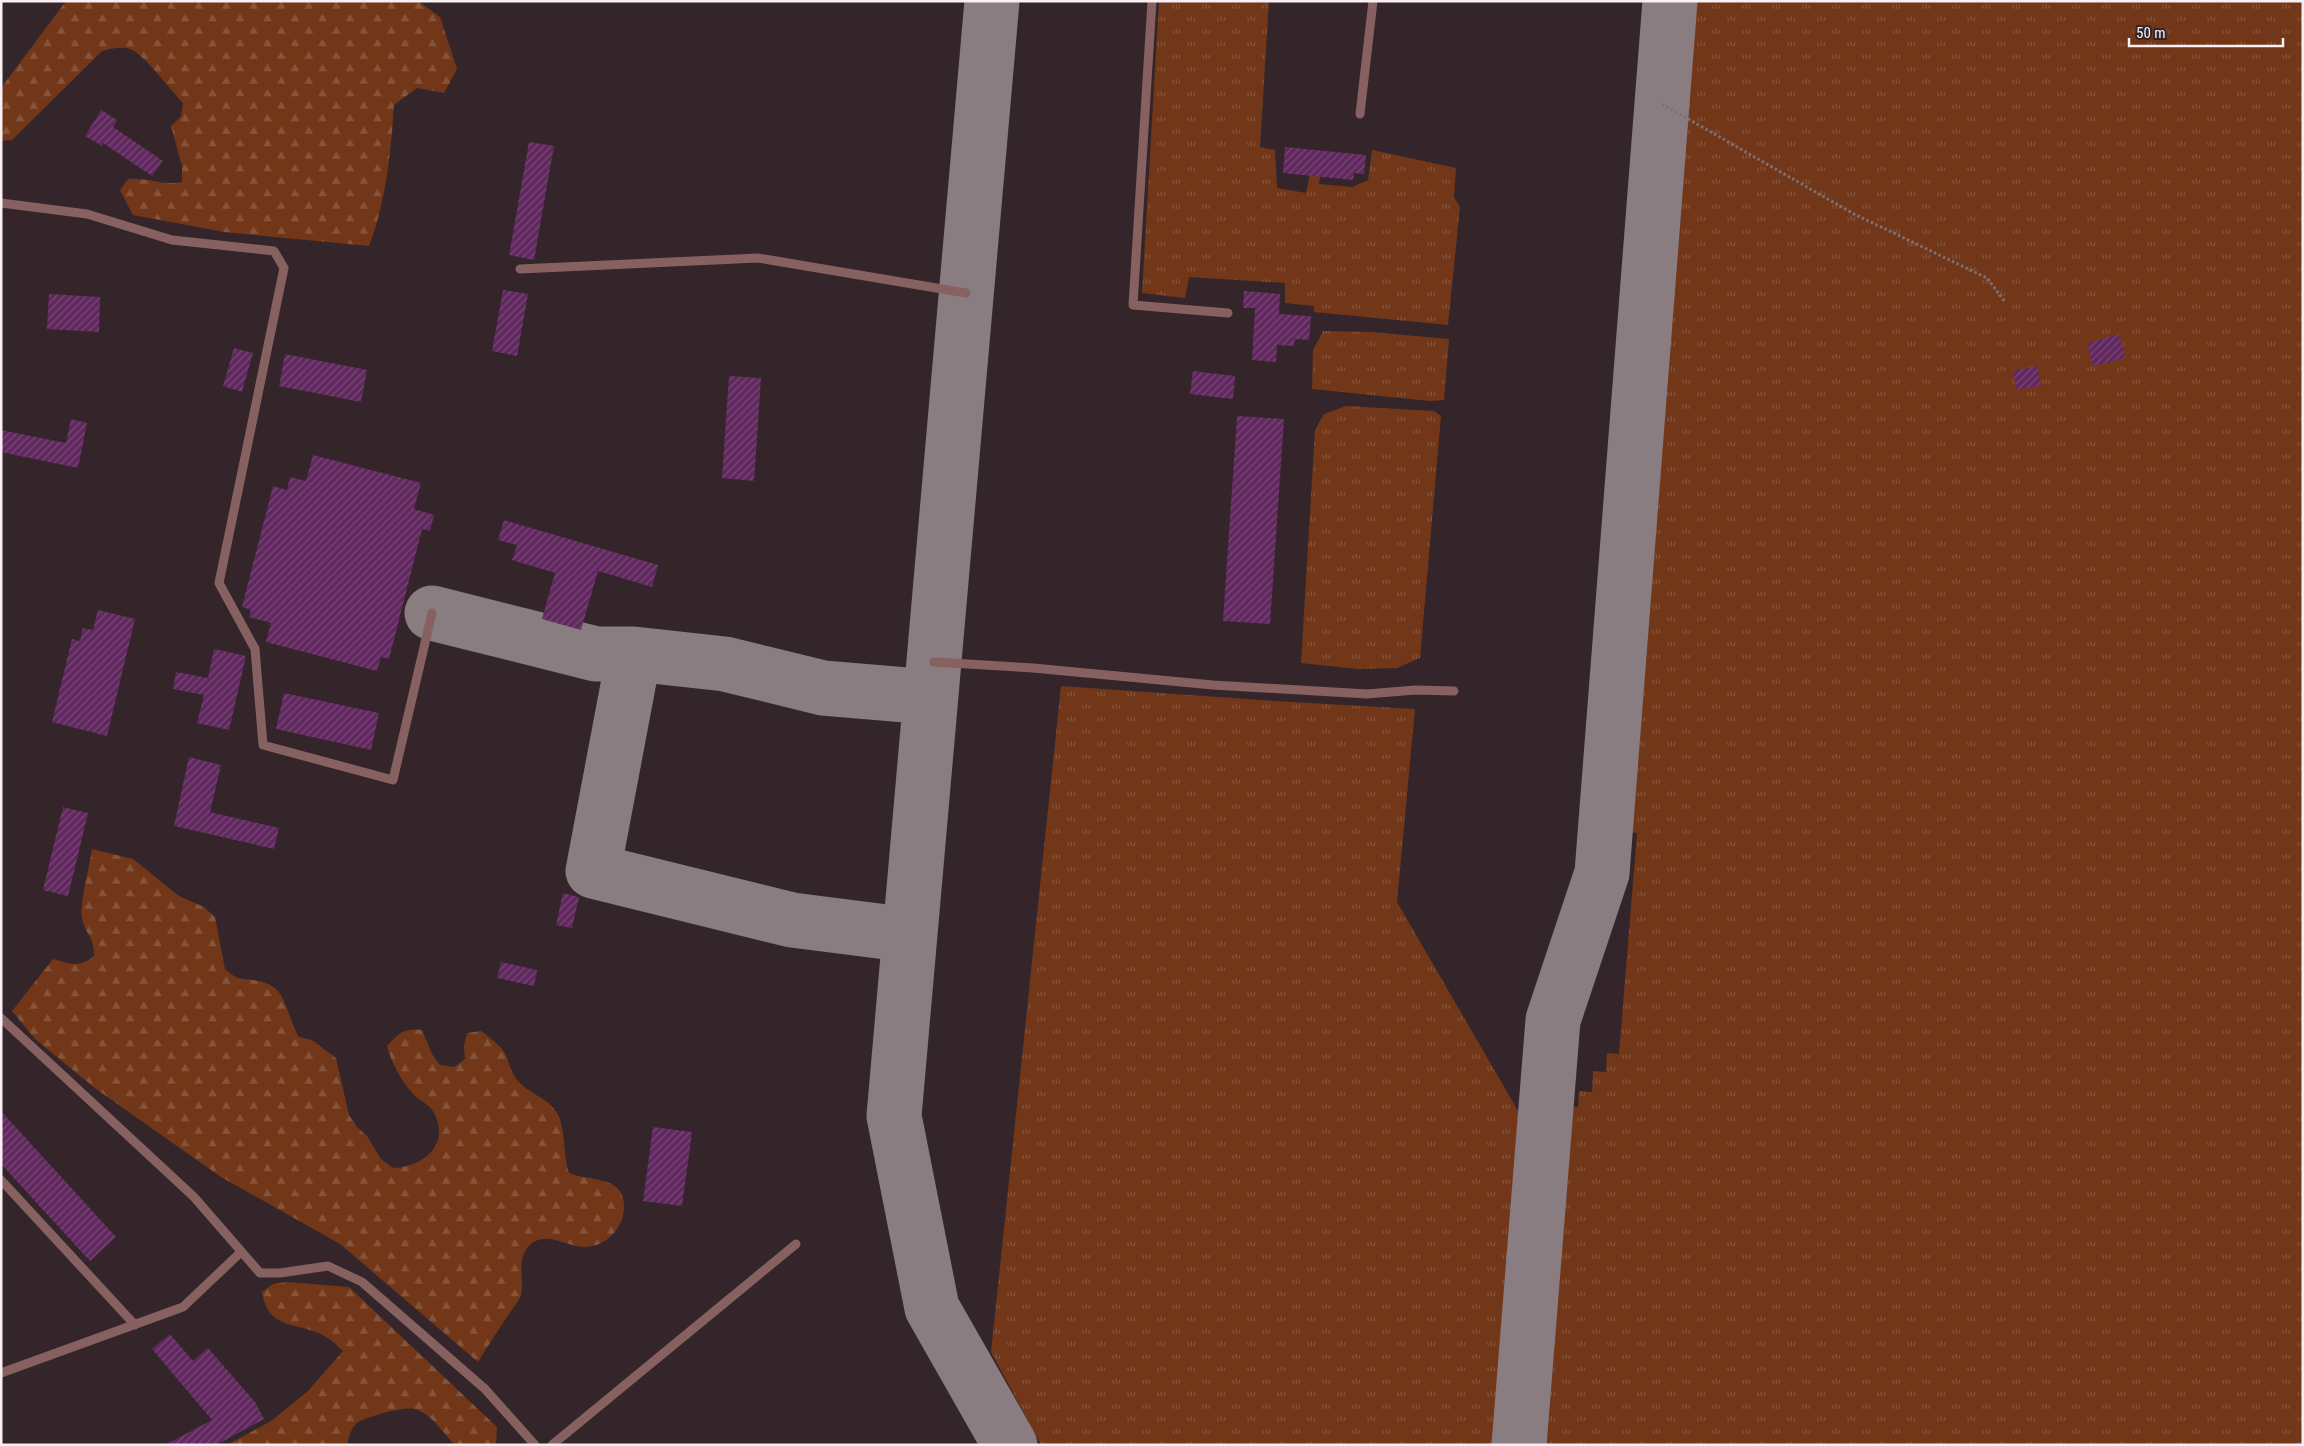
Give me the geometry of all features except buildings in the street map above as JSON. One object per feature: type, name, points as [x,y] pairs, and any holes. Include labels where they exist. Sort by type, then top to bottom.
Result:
[{"type":"lane","points":[[1152,1],[1132,305],[1228,313]]},
{"type":"lane","points":[[1360,114],[1373,1]]},
{"type":"lane","points":[[1,202],[87,214],[172,240],[274,251],[284,268],[219,584],[255,649],[263,745],[393,780],[432,613]]},
{"type":"lane","points":[[520,269],[758,258],[966,293]]},
{"type":"lane","points":[[934,662],[1034,668],[1213,685],[1367,694],[1415,690],[1454,691]]},
{"type":"lane","points":[[1,1018],[194,1197],[260,1273],[280,1273],[328,1266],[362,1282],[485,1389],[535,1445]]},
{"type":"lane","points":[[1,1180],[135,1325]]},
{"type":"lane","points":[[552,1445],[796,1244]]},
{"type":"lane","points":[[1,1374],[183,1308],[242,1252]]},
{"type":"path","points":[[1662,104],[1854,214],[1987,278],[2005,302]]},
{"type":"green space","points":[[66,1],[418,1],[440,17],[457,69],[444,93],[417,88],[394,105],[384,194],[369,246],[224,232],[133,215],[120,190],[128,179],[168,183],[182,182],[182,166],[171,126],[181,116],[183,103],[149,65],[136,52],[130,49],[120,48],[102,51],[12,140],[1,141],[1,88]]},
{"type":"green space","points":[[1159,1],[1269,1],[1260,147],[1275,150],[1277,188],[1306,193],[1314,153],[1323,156],[1319,184],[1352,187],[1368,180],[1372,150],[1456,168],[1454,197],[1460,207],[1448,325],[1314,312],[1314,306],[1285,303],[1285,283],[1189,277],[1185,298],[1142,293]]},
{"type":"green space","points":[[1685,1],[2303,1],[2303,1445],[1541,1445],[1567,1107],[1578,1107],[1579,1091],[1592,1092],[1593,1071],[1606,1072],[1607,1053],[1619,1054],[1637,833],[1619,831]]},
{"type":"green space","points":[[1323,331],[1371,332],[1449,339],[1444,400],[1430,401],[1312,389],[1313,350]]},
{"type":"green space","points":[[1346,406],[1434,411],[1441,416],[1420,658],[1397,668],[1358,669],[1301,663],[1315,430],[1324,414]]},
{"type":"green space","points":[[1061,686],[1415,709],[1397,902],[1521,1116],[1495,1445],[1041,1445],[991,1352]]},
{"type":"green space","points":[[92,849],[133,859],[179,896],[204,907],[215,917],[225,969],[233,976],[262,982],[275,988],[282,997],[299,1037],[312,1040],[336,1058],[349,1115],[357,1127],[367,1136],[381,1159],[393,1168],[404,1167],[423,1159],[431,1152],[439,1135],[433,1110],[415,1096],[401,1079],[387,1046],[402,1032],[422,1030],[432,1054],[440,1065],[454,1067],[465,1059],[464,1046],[467,1033],[481,1031],[502,1049],[519,1082],[547,1102],[556,1111],[564,1138],[569,1173],[605,1181],[619,1189],[623,1197],[624,1207],[618,1228],[607,1239],[594,1246],[579,1247],[551,1239],[537,1240],[531,1244],[523,1255],[521,1295],[478,1362],[340,1244],[221,1177],[96,1089],[35,1039],[12,1011],[53,959],[79,964],[94,956],[93,944],[81,913]]},
{"type":"green space","points":[[287,1282],[349,1287],[497,1427],[496,1445],[455,1445],[427,1415],[410,1408],[384,1413],[360,1421],[352,1429],[347,1445],[227,1445],[271,1421],[308,1391],[343,1351],[321,1334],[283,1322],[270,1312],[265,1304],[262,1292],[273,1284]]},
{"type":"taxiway","points":[[992,1],[894,1116],[932,1308],[1010,1445]]},
{"type":"taxiway","points":[[1519,1445],[1553,1020],[1602,873],[1670,1]]},
{"type":"taxiway","points":[[432,613],[596,654],[634,654],[725,664],[823,688],[930,697]]},
{"type":"taxiway","points":[[634,654],[593,871],[792,920],[910,935]]}]
